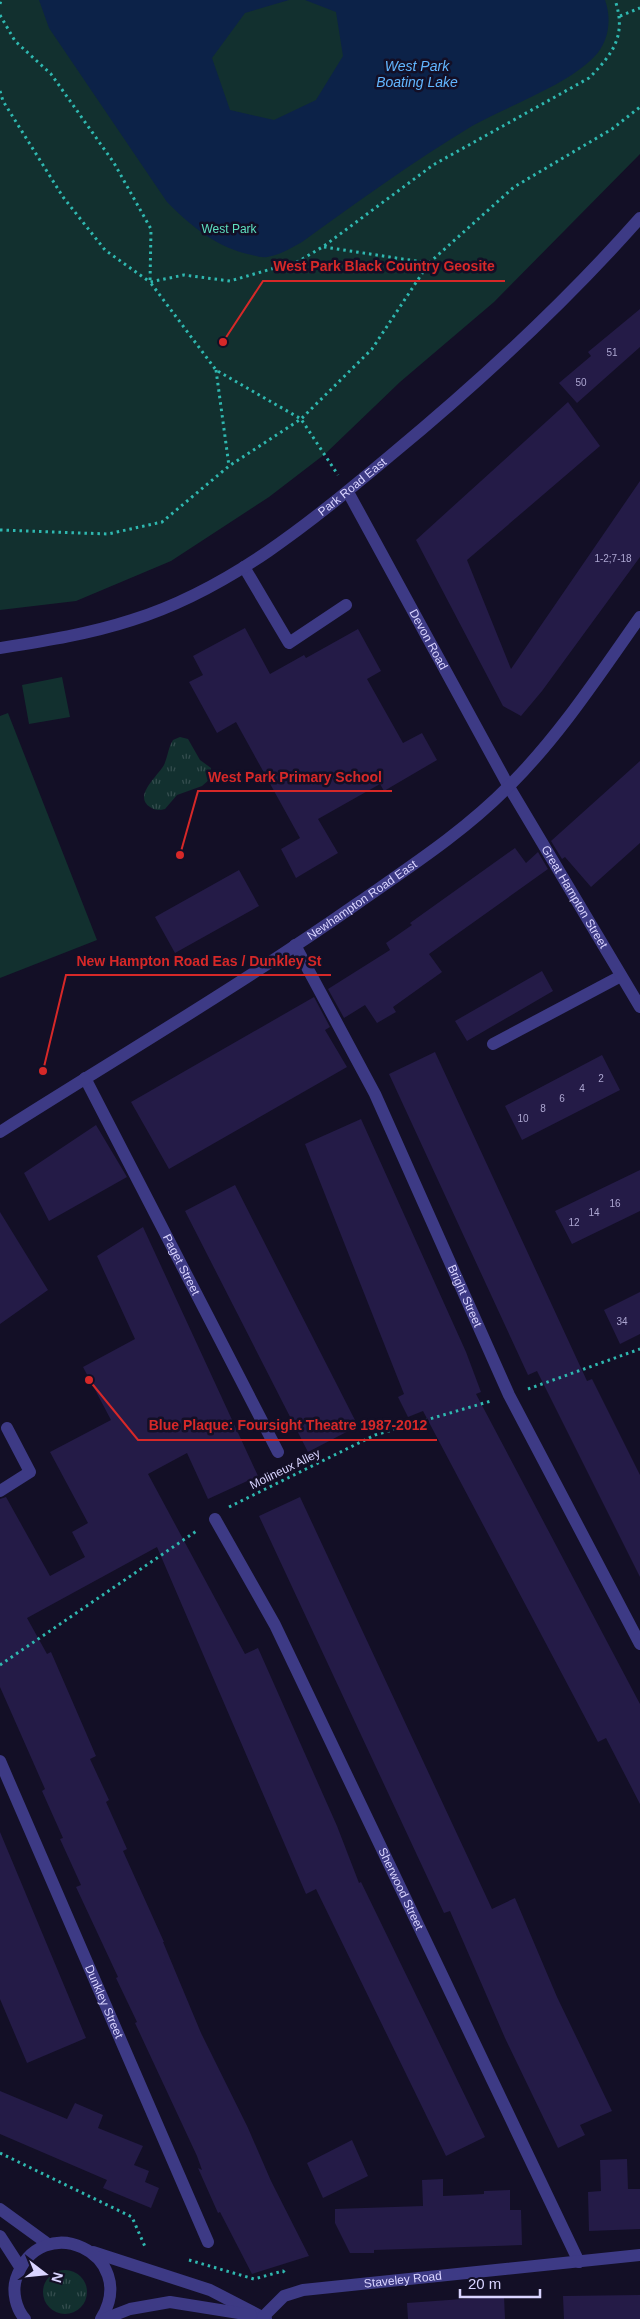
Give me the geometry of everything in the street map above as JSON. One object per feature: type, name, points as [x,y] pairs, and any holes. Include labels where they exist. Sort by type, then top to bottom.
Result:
[{"type":"street","name":"Park Road East","points":[[0,648],[66,637],[132,620],[184,598],[244,567],[348,492],[469,388],[557,304],[640,218]]},
{"type":"street","name":"Devon Road","points":[[348,492],[509,786]]},
{"type":"street","points":[[244,567],[289,643],[346,606]]},
{"type":"street","name":"Newhampton Road East","points":[[0,1132],[295,946],[452,835],[509,786],[540,753],[575,708],[640,617]]},
{"type":"street","name":"Great Hampton Street","points":[[509,786],[640,1007]]},
{"type":"street","name":"Bright Street","points":[[295,946],[375,1094],[509,1395],[640,1644]]},
{"type":"street","points":[[493,1044],[621,976]]},
{"type":"street","name":"Paget Street","points":[[85,1078],[278,1452]]},
{"type":"street","points":[[0,1491],[30,1472],[7,1428]]},
{"type":"street","name":"Sherwood Street","points":[[215,1519],[275,1625],[579,2262]]},
{"type":"street","name":"Dunkley Street","points":[[0,1761],[208,2242]]},
{"type":"street","points":[[0,2208],[48,2244]]},
{"type":"street","points":[[0,2236],[20,2267]]},
{"type":"street","points":[[25,2319],[20,2314],[15,2298],[15,2282],[20,2267],[27,2257],[48,2244],[63,2242],[78,2244],[91,2251],[210,2290],[265,2318]]},
{"type":"street","points":[[91,2251],[107,2271],[110,2284],[110,2297],[103,2319]]},
{"type":"street","name":"Staveley Road","points":[[265,2318],[284,2296],[303,2290],[640,2255]]},
{"type":"street","points":[[103,2319],[130,2309],[170,2302],[265,2318]]},
{"type":"path","points":[[0,4],[1,0]]},
{"type":"path","points":[[150,282],[184,275],[230,281],[299,261],[324,246],[433,164],[589,78],[608,58],[618,38],[620,16],[615,0]]},
{"type":"path","points":[[620,16],[640,8]]},
{"type":"path","points":[[0,15],[15,41],[51,74],[114,162],[151,228],[150,282]]},
{"type":"path","points":[[0,91],[3,101],[62,197],[105,250],[150,282],[216,370],[301,419],[348,492]]},
{"type":"path","points":[[0,530],[108,534],[162,522],[229,466],[301,419],[372,349],[428,263],[514,187],[612,129],[640,107]]},
{"type":"path","points":[[324,246],[428,263]]},
{"type":"path","points":[[216,370],[229,466]]},
{"type":"path","name":"Molineux Alley","points":[[0,1665],[215,1519],[230,1505],[375,1435],[509,1395],[640,1348]]},
{"type":"path","points":[[0,2153],[132,2217],[146,2249],[155,2251]]},
{"type":"path","points":[[182,2258],[254,2278],[283,2271],[303,2290]]},
{"type":"green space","name":"West Park","points":[[0,0],[640,0],[640,154],[494,302],[400,382],[325,454],[269,497],[171,561],[76,601],[0,610]]},
{"type":"green space","points":[[62,677],[70,717],[29,724],[22,685]]},
{"type":"green space","points":[[8,713],[97,940],[0,978],[0,716]]},
{"type":"green space","points":[[180,737],[188,739],[200,760],[211,768],[210,779],[202,786],[177,795],[165,809],[153,809],[145,803],[145,792],[164,765],[173,740]]},
{"type":"green space","points":[[65,2270],[77,2274],[83,2280],[87,2292],[83,2304],[77,2310],[65,2314],[53,2310],[47,2304],[43,2292],[47,2280],[53,2274]]},
{"type":"water","name":"West Park Boating Lake","points":[[39,0],[289,0],[245,13],[212,58],[230,110],[274,120],[316,100],[343,56],[336,12],[305,0],[605,0],[609,22],[606,37],[599,51],[569,77],[472,126],[407,168],[302,242],[281,253],[263,257],[239,252],[205,235],[167,202],[49,28]]},
{"type":"building","points":[[640,309],[640,347],[577,403],[559,383],[591,356],[588,352]]},
{"type":"building","points":[[568,402],[600,446],[467,560],[511,669],[640,481],[640,557],[542,691],[521,716],[503,706],[416,540]]},
{"type":"building","points":[[245,628],[270,674],[304,655],[306,658],[358,629],[381,671],[367,679],[403,743],[422,733],[437,760],[384,791],[380,784],[318,819],[338,853],[296,878],[281,849],[300,838],[236,722],[217,733],[189,682],[203,675],[193,656]]},
{"type":"building","points":[[640,761],[640,843],[591,887],[565,857],[562,859],[551,841]]},
{"type":"building","points":[[515,848],[526,863],[538,852],[548,869],[429,954],[442,972],[393,1007],[396,1012],[377,1023],[365,1005],[344,1018],[328,989],[390,950],[386,943],[412,925],[410,923]]},
{"type":"building","points":[[239,870],[259,906],[175,953],[155,917]]},
{"type":"building","points":[[542,971],[553,991],[467,1041],[455,1021]]},
{"type":"building","points":[[314,997],[330,1027],[325,1030],[347,1067],[169,1169],[131,1102]]},
{"type":"building","points":[[435,1052],[587,1381],[592,1379],[640,1475],[640,1577],[537,1371],[528,1375],[389,1074]]},
{"type":"building","points":[[602,1055],[620,1090],[522,1140],[505,1106]]},
{"type":"building","points":[[361,1119],[466,1352],[481,1392],[476,1394],[640,1704],[640,1804],[606,1738],[598,1742],[423,1411],[408,1417],[398,1397],[404,1394],[305,1144]]},
{"type":"building","points":[[96,1125],[127,1177],[49,1221],[24,1173]]},
{"type":"building","points":[[640,1170],[640,1211],[572,1244],[555,1211]]},
{"type":"building","points":[[235,1185],[358,1426],[308,1452],[185,1211]]},
{"type":"building","points":[[0,1212],[48,1290],[0,1324]]},
{"type":"building","points":[[143,1227],[258,1476],[208,1499],[187,1453],[148,1474],[245,1654],[258,1648],[337,1826],[359,1883],[361,1882],[485,2137],[446,2156],[316,1889],[306,1894],[157,1547],[27,1618],[47,1654],[51,1652],[96,1756],[90,1759],[109,1800],[106,1802],[127,1849],[123,1851],[164,1942],[201,2033],[248,2128],[271,2181],[309,2256],[252,2274],[220,2212],[218,2213],[198,2168],[202,2170],[197,2156],[135,2023],[137,2022],[116,1978],[118,1977],[76,1887],[81,1885],[60,1839],[63,1838],[42,1791],[45,1789],[0,1687],[0,1499],[6,1497],[50,1576],[85,1557],[72,1532],[88,1523],[50,1452],[111,1420],[83,1367],[135,1339],[97,1256]]},
{"type":"building","points":[[640,1292],[640,1334],[620,1344],[604,1310]]},
{"type":"building","points":[[300,1497],[492,1909],[515,1898],[557,1997],[612,2111],[580,2125],[585,2135],[558,2148],[505,2038],[450,1911],[444,1913],[259,1516]]},
{"type":"building","points":[[0,1832],[86,2038],[27,2063],[0,1999]]},
{"type":"building","points":[[0,2091],[67,2119],[75,2103],[103,2115],[98,2128],[143,2146],[134,2165],[149,2171],[145,2182],[159,2188],[151,2208],[103,2188],[107,2180],[0,2134]]},
{"type":"building","points":[[352,2140],[368,2176],[323,2198],[307,2163]]},
{"type":"building","points":[[627,2159],[628,2189],[640,2189],[640,2229],[589,2231],[588,2192],[601,2191],[600,2160]]},
{"type":"building","points":[[443,2179],[443,2196],[484,2194],[484,2191],[510,2190],[510,2210],[521,2210],[522,2245],[374,2250],[374,2253],[350,2253],[335,2223],[335,2209],[423,2206],[422,2180]]},
{"type":"building","points":[[640,2295],[640,2319],[564,2319],[563,2296]]},
{"type":"building","points":[[504,2296],[505,2319],[408,2319],[407,2303]]},
{"type":"place","name":"West Park Black Country Geosite","points":[[223,342]]},
{"type":"place","name":"West Park Primary School","points":[[180,855]]},
{"type":"place","name":"New Hampton Road Eas / Dunkley St","points":[[43,1071]]},
{"type":"place","name":"Blue Plaque: Foursight Theatre 1987-2012","points":[[89,1380]]}]
